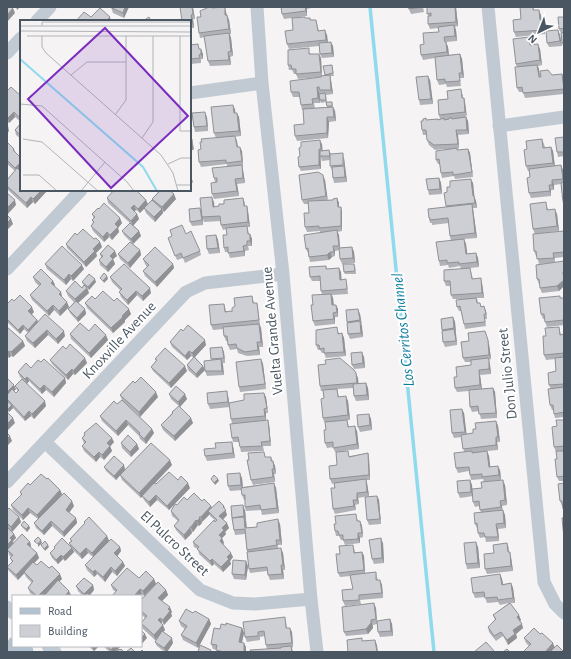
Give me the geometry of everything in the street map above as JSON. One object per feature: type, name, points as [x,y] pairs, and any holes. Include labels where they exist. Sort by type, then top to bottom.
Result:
[{"type":"street","points":[[38,20],[50,7]]},
{"type":"street","name":"Vuelta Grande Avenue","points":[[257,7],[262,83],[283,274],[311,599],[317,652]]},
{"type":"street","points":[[488,7],[499,126],[564,117]]},
{"type":"street","points":[[7,53],[20,39]]},
{"type":"street","points":[[191,93],[262,83]]},
{"type":"street","name":"Don Julio Street","points":[[499,126],[544,582],[555,604],[564,613]]},
{"type":"street","points":[[7,269],[80,191]]},
{"type":"street","name":"Knoxville Avenue","points":[[7,482],[186,292],[205,283],[283,274]]},
{"type":"street","name":"El Pulcro Street","points":[[45,442],[200,590],[233,603],[255,604],[311,599]]},
{"type":"building","points":[[7,7],[13,8],[7,15]]},
{"type":"building","points":[[112,7],[125,7],[123,13]]},
{"type":"building","points":[[180,7],[192,7],[192,23],[191,20],[182,20]]},
{"type":"building","points":[[209,7],[225,7],[225,15],[227,15],[229,29],[199,33],[197,17],[201,17],[200,11]]},
{"type":"building","points":[[281,7],[305,7],[306,11],[282,14]]},
{"type":"building","points":[[408,7],[422,7],[409,9]]},
{"type":"building","points":[[427,7],[455,7],[456,22],[428,24],[428,16],[431,16],[431,13],[427,14]]},
{"type":"building","points":[[520,7],[533,7],[533,10],[539,10],[540,20],[543,19],[544,30],[514,32],[513,20],[521,19]]},
{"type":"building","points":[[100,8],[110,17],[107,20],[77,20],[84,12],[91,17]]},
{"type":"building","points":[[558,17],[564,17],[564,28],[559,29]]},
{"type":"building","points":[[292,18],[310,18],[310,20],[316,20],[318,31],[325,30],[326,40],[287,44],[285,31],[293,30]]},
{"type":"building","points":[[454,25],[455,36],[444,37],[447,52],[421,55],[420,45],[424,44],[423,33],[439,32],[438,27]]},
{"type":"building","points":[[558,30],[560,41],[547,43],[546,31]]},
{"type":"building","points":[[564,32],[564,43],[562,43],[561,33]]},
{"type":"building","points":[[229,33],[231,51],[228,52],[229,60],[208,61],[204,36]]},
{"type":"building","points":[[529,37],[530,45],[538,44],[540,60],[516,64],[513,39]]},
{"type":"building","points":[[331,42],[332,53],[320,54],[319,43]]},
{"type":"building","points":[[198,44],[199,49],[201,49],[201,54],[199,55],[200,58],[191,59],[191,45]]},
{"type":"building","points":[[309,48],[309,54],[319,54],[321,72],[296,74],[296,69],[292,69],[291,65],[288,65],[288,50]]},
{"type":"building","points":[[460,54],[462,73],[459,73],[460,81],[445,82],[445,79],[437,80],[435,57]]},
{"type":"building","points":[[332,65],[333,73],[325,75],[323,66]]},
{"type":"building","points":[[537,65],[539,77],[541,77],[540,71],[548,70],[552,75],[562,74],[564,89],[523,93],[522,87],[517,88],[515,67]]},
{"type":"building","points":[[330,75],[331,90],[320,90],[319,87],[317,87],[318,98],[312,99],[313,104],[301,105],[299,92],[291,92],[290,81]]},
{"type":"building","points":[[428,76],[431,99],[419,100],[416,77]]},
{"type":"building","points":[[11,87],[20,95],[20,118],[14,112],[8,118],[7,117],[7,91]]},
{"type":"building","points":[[461,89],[462,98],[464,98],[465,112],[439,115],[438,100],[448,99],[447,91]]},
{"type":"building","points":[[325,93],[326,100],[320,100],[319,94]]},
{"type":"building","points":[[326,102],[332,102],[332,106],[327,106]]},
{"type":"building","points":[[233,105],[234,113],[237,113],[239,131],[214,133],[211,107]]},
{"type":"building","points":[[333,107],[334,117],[327,117],[327,133],[295,136],[294,125],[304,124],[303,109]]},
{"type":"building","points":[[205,112],[207,126],[194,127],[192,113]]},
{"type":"building","points":[[466,117],[467,130],[456,130],[458,144],[434,145],[427,140],[426,130],[422,130],[421,121],[426,118],[426,120],[438,120],[444,118],[444,120],[449,118]]},
{"type":"building","points":[[20,124],[20,135],[15,130]]},
{"type":"building","points":[[235,136],[237,147],[240,147],[242,161],[226,163],[226,160],[199,162],[198,150],[201,149],[201,139]]},
{"type":"building","points":[[564,137],[564,152],[557,152],[555,138]]},
{"type":"building","points":[[542,139],[543,148],[551,147],[553,163],[526,166],[524,150],[527,149],[526,141]]},
{"type":"building","points":[[320,140],[321,149],[319,149],[319,165],[299,167],[298,157],[300,156],[299,148],[301,147],[301,142]]},
{"type":"building","points":[[7,142],[20,157],[20,163],[15,168],[7,160]]},
{"type":"building","points":[[457,148],[457,150],[468,149],[472,172],[453,175],[453,172],[441,173],[439,159],[436,160],[436,151]]},
{"type":"building","points":[[329,150],[330,156],[320,156],[320,151]]},
{"type":"building","points":[[343,153],[343,165],[330,166],[330,154]]},
{"type":"building","points":[[242,165],[243,178],[235,179],[237,191],[212,194],[211,183],[217,182],[217,178],[214,178],[212,168]]},
{"type":"building","points":[[561,165],[563,179],[552,180],[552,185],[549,185],[550,191],[529,193],[527,178],[530,177],[529,169]]},
{"type":"building","points":[[344,166],[345,177],[333,178],[332,167]]},
{"type":"building","points":[[17,168],[20,171],[20,191],[41,191],[33,199],[31,197],[26,203],[7,186],[7,180]]},
{"type":"building","points":[[318,172],[323,175],[326,196],[302,200],[299,175]]},
{"type":"building","points":[[439,178],[440,189],[428,190],[426,179]]},
{"type":"building","points":[[471,179],[475,203],[446,206],[444,193],[447,192],[447,187],[450,187],[450,181]]},
{"type":"building","points":[[564,182],[564,194],[562,194],[561,183]]},
{"type":"building","points":[[113,191],[137,191],[146,200],[138,209],[134,205],[131,208],[137,214],[131,221],[107,198]]},
{"type":"building","points":[[160,191],[170,191],[174,194],[162,207],[152,199]]},
{"type":"building","points":[[7,193],[15,200],[7,208]]},
{"type":"building","points":[[562,195],[564,195],[564,206]]},
{"type":"building","points":[[212,197],[213,207],[219,206],[219,204],[224,204],[224,200],[243,198],[244,206],[247,206],[248,222],[221,225],[220,216],[202,217],[200,198]]},
{"type":"building","points":[[337,198],[338,207],[341,207],[341,226],[319,228],[319,226],[305,227],[304,213],[309,213],[308,201],[333,200]]},
{"type":"building","points":[[152,200],[162,209],[154,217],[144,208]]},
{"type":"building","points":[[546,202],[547,210],[555,209],[557,226],[533,229],[530,204]]},
{"type":"building","points":[[104,203],[120,218],[115,224],[118,227],[110,235],[107,232],[103,237],[91,226],[94,222],[92,220],[95,217],[92,214]]},
{"type":"building","points":[[472,204],[475,233],[450,236],[448,218],[430,220],[429,218],[428,209]]},
{"type":"building","points":[[200,208],[202,220],[190,222],[189,209]]},
{"type":"building","points":[[7,215],[11,219],[7,223]]},
{"type":"building","points":[[130,223],[139,231],[131,239],[122,231]]},
{"type":"building","points":[[182,225],[186,234],[191,231],[200,251],[183,258],[181,253],[175,256],[168,238],[172,236],[170,230]]},
{"type":"building","points":[[247,226],[248,234],[250,234],[250,241],[247,241],[247,245],[243,246],[244,251],[228,253],[228,247],[224,248],[223,235],[227,235],[226,228]]},
{"type":"building","points":[[83,229],[94,239],[96,238],[100,242],[93,249],[95,251],[84,262],[66,244],[75,233],[77,235]]},
{"type":"building","points":[[337,230],[339,246],[333,246],[334,252],[330,252],[327,255],[309,257],[304,235]]},
{"type":"building","points":[[564,231],[564,252],[553,253],[554,258],[537,259],[536,251],[534,251],[533,234]]},
{"type":"building","points":[[216,235],[218,248],[207,249],[206,236]]},
{"type":"building","points":[[464,239],[466,254],[476,253],[477,262],[459,264],[459,262],[447,263],[447,260],[439,261],[436,242]]},
{"type":"building","points":[[130,242],[140,250],[128,263],[118,254]]},
{"type":"building","points":[[108,245],[115,251],[110,256],[113,259],[106,267],[99,260],[103,256],[100,254]]},
{"type":"building","points":[[62,246],[82,265],[71,276],[69,274],[64,280],[45,264]]},
{"type":"building","points":[[155,247],[173,264],[155,282],[143,271],[149,265],[143,259]]},
{"type":"building","points":[[352,247],[353,258],[340,259],[339,248]]},
{"type":"building","points":[[564,261],[564,280],[557,286],[540,288],[539,279],[537,279],[536,265]]},
{"type":"building","points":[[124,264],[150,288],[142,296],[136,291],[127,300],[119,292],[122,289],[110,277]]},
{"type":"building","points":[[343,264],[354,264],[355,271],[344,272]]},
{"type":"building","points":[[326,266],[326,269],[339,268],[340,280],[346,279],[347,289],[321,291],[320,276],[310,277],[309,267]]},
{"type":"building","points":[[470,268],[472,279],[481,278],[482,293],[451,295],[450,281],[444,281],[444,270]]},
{"type":"building","points":[[41,269],[53,281],[51,283],[61,292],[59,294],[67,302],[59,311],[53,305],[47,311],[30,295],[41,284],[33,277]]},
{"type":"building","points":[[104,273],[107,276],[103,281],[100,278]]},
{"type":"building","points":[[89,274],[95,279],[88,287],[82,282]]},
{"type":"building","points":[[75,281],[82,288],[84,285],[87,288],[75,299],[66,291]]},
{"type":"building","points":[[103,291],[114,301],[117,298],[129,309],[111,328],[85,303],[92,296],[95,299]]},
{"type":"building","points":[[331,294],[332,305],[336,305],[337,312],[333,313],[334,319],[313,321],[311,305],[313,305],[312,295]]},
{"type":"building","points":[[20,295],[32,307],[28,311],[37,320],[28,330],[23,325],[18,330],[7,319],[7,304],[12,299],[14,301]]},
{"type":"building","points":[[252,296],[253,303],[257,303],[259,320],[211,325],[209,305],[224,304],[225,312],[232,312],[232,308],[235,306],[234,298]]},
{"type":"building","points":[[560,296],[560,298],[564,298],[564,320],[545,322],[544,314],[541,314],[539,298]]},
{"type":"building","points":[[476,298],[477,303],[480,303],[481,307],[484,306],[486,314],[484,314],[485,322],[464,324],[460,306],[457,307],[456,300]]},
{"type":"building","points":[[76,301],[85,309],[77,318],[68,309]]},
{"type":"building","points":[[358,309],[360,320],[347,322],[346,310]]},
{"type":"building","points":[[45,314],[64,331],[56,339],[47,330],[33,343],[25,336]]},
{"type":"building","points":[[453,317],[454,328],[442,330],[441,319]]},
{"type":"building","points":[[360,321],[361,333],[348,334],[347,323]]},
{"type":"building","points":[[80,323],[89,331],[95,324],[106,335],[89,353],[70,334]]},
{"type":"building","points":[[259,324],[261,342],[257,342],[258,350],[245,352],[237,348],[236,344],[228,345],[227,336],[224,336],[223,327]]},
{"type":"building","points":[[188,325],[205,340],[192,353],[189,351],[185,356],[170,342],[181,329],[183,331]]},
{"type":"building","points":[[7,327],[23,341],[8,353],[7,353]]},
{"type":"building","points":[[337,327],[338,334],[342,333],[344,352],[324,353],[324,348],[320,349],[319,345],[316,345],[316,330]]},
{"type":"building","points":[[559,327],[560,335],[564,334],[564,353],[544,355],[543,336],[546,336],[545,328]]},
{"type":"building","points":[[454,329],[456,341],[443,342],[442,331]]},
{"type":"building","points":[[485,331],[488,340],[489,355],[463,358],[461,342],[469,341],[468,333]]},
{"type":"building","points":[[70,344],[85,358],[73,371],[72,369],[66,375],[50,360],[63,346],[66,349]]},
{"type":"building","points":[[222,347],[224,358],[211,359],[210,348]]},
{"type":"building","points":[[165,348],[185,366],[169,383],[151,367],[157,360],[155,359]]},
{"type":"building","points":[[362,352],[363,363],[352,365],[351,353]]},
{"type":"building","points":[[194,357],[203,366],[196,374],[187,365]]},
{"type":"building","points":[[564,357],[564,384],[549,385],[548,373],[556,371],[555,358]]},
{"type":"building","points":[[340,358],[354,370],[356,373],[357,383],[320,386],[318,365],[326,364],[325,360]]},
{"type":"building","points":[[488,358],[489,369],[479,370],[480,385],[455,388],[454,377],[457,377],[456,367],[471,365],[471,360]]},
{"type":"building","points":[[44,359],[65,378],[52,392],[44,385],[40,389],[27,377],[25,379],[18,372],[26,363],[31,368],[38,360],[41,362]]},
{"type":"building","points":[[221,359],[222,371],[205,371],[204,361]]},
{"type":"building","points":[[261,359],[265,384],[239,387],[236,362]]},
{"type":"building","points":[[141,377],[156,392],[139,412],[120,395],[133,381],[135,383]]},
{"type":"building","points":[[7,378],[14,385],[7,392]]},
{"type":"building","points":[[22,379],[45,401],[32,414],[29,411],[24,417],[7,399],[7,395],[12,389],[16,393],[19,390],[15,386]]},
{"type":"building","points":[[366,383],[367,395],[354,396],[353,384]]},
{"type":"building","points":[[176,386],[185,394],[178,402],[169,394]]},
{"type":"building","points":[[564,387],[564,412],[554,414],[553,405],[550,405],[548,389]]},
{"type":"building","points":[[493,388],[496,413],[479,414],[478,406],[470,407],[469,390]]},
{"type":"building","points":[[337,389],[338,397],[346,396],[348,415],[323,418],[321,399],[324,398],[323,390]]},
{"type":"building","points":[[227,391],[228,402],[208,404],[207,393]]},
{"type":"building","points":[[264,393],[267,408],[264,409],[265,416],[231,419],[229,403],[244,400],[244,394]]},
{"type":"building","points":[[122,400],[152,429],[144,439],[139,434],[140,433],[126,420],[116,431],[100,416],[114,401],[117,404]]},
{"type":"building","points":[[7,401],[12,405],[8,409],[7,408]]},
{"type":"building","points":[[179,406],[191,418],[174,436],[161,425]]},
{"type":"building","points":[[462,409],[465,432],[452,433],[450,410]]},
{"type":"building","points":[[7,412],[13,418],[7,424]]},
{"type":"building","points":[[369,414],[370,425],[358,427],[357,415]]},
{"type":"building","points":[[268,420],[270,441],[261,442],[262,446],[240,447],[238,437],[232,438],[230,424]]},
{"type":"building","points":[[347,420],[348,427],[355,426],[357,444],[333,448],[333,442],[325,443],[325,422]]},
{"type":"building","points":[[556,420],[564,420],[564,446],[554,447],[552,427],[557,426]]},
{"type":"building","points":[[496,421],[498,437],[496,437],[496,445],[463,449],[461,435],[473,433],[473,429],[476,429],[475,423]]},
{"type":"building","points":[[96,423],[112,438],[107,443],[110,446],[102,455],[99,452],[94,457],[82,446],[86,442],[82,438],[85,435],[84,433]]},
{"type":"building","points":[[128,435],[137,444],[130,452],[121,443]]},
{"type":"building","points":[[232,442],[233,453],[205,456],[204,449],[216,448],[215,443]]},
{"type":"building","points":[[151,443],[170,460],[139,493],[120,475]]},
{"type":"building","points":[[348,451],[349,457],[368,453],[369,475],[330,479],[329,466],[337,465],[336,452]]},
{"type":"building","points":[[472,451],[472,453],[487,451],[489,467],[498,466],[499,475],[482,477],[482,474],[470,475],[469,467],[456,468],[454,453]]},
{"type":"building","points":[[556,451],[564,451],[564,476],[557,477],[555,459],[557,459]]},
{"type":"building","points":[[264,452],[265,457],[271,457],[271,461],[273,461],[273,477],[251,480],[247,460],[249,460],[248,453]]},
{"type":"building","points":[[114,456],[124,465],[114,476],[104,467]]},
{"type":"building","points":[[169,472],[178,480],[181,476],[188,483],[167,506],[156,495],[149,502],[142,496],[154,483],[156,484]]},
{"type":"building","points":[[240,473],[241,485],[228,486],[227,474]]},
{"type":"building","points":[[41,474],[47,479],[48,478],[60,490],[37,515],[28,508],[22,515],[11,505],[22,494],[20,492],[28,483],[30,485]]},
{"type":"building","points":[[214,475],[218,479],[214,483],[211,479]]},
{"type":"building","points":[[366,479],[367,492],[357,493],[357,500],[353,500],[354,506],[333,509],[331,488],[335,488],[334,483]]},
{"type":"building","points":[[470,480],[471,492],[458,493],[457,481]]},
{"type":"building","points":[[503,480],[505,500],[500,501],[501,507],[480,510],[479,501],[473,502],[472,489],[482,488],[481,482]]},
{"type":"building","points":[[274,483],[277,508],[261,510],[260,505],[245,507],[245,495],[242,495],[241,488]]},
{"type":"building","points":[[564,483],[563,509],[562,501],[560,501],[558,484]]},
{"type":"building","points":[[64,493],[72,501],[66,510],[76,518],[63,532],[51,521],[42,531],[34,523]]},
{"type":"building","points":[[194,493],[202,501],[204,499],[211,506],[201,517],[199,517],[200,518],[197,521],[196,520],[184,535],[174,526],[179,520],[171,511],[175,504],[177,505],[184,497],[187,500]]},
{"type":"building","points":[[377,496],[380,519],[367,520],[365,497]]},
{"type":"building","points":[[219,501],[226,510],[219,516],[227,523],[222,528],[224,530],[219,535],[222,538],[220,541],[231,553],[227,557],[229,559],[221,567],[212,559],[210,561],[197,549],[199,547],[193,542],[214,520],[215,522],[217,520],[208,511]]},
{"type":"building","points":[[243,505],[244,516],[232,518],[231,506]]},
{"type":"building","points":[[9,508],[19,517],[11,527],[7,523],[7,510]]},
{"type":"building","points":[[503,510],[504,523],[496,524],[498,537],[485,537],[484,533],[478,533],[474,513]]},
{"type":"building","points":[[356,514],[357,521],[360,521],[362,533],[358,533],[358,539],[343,540],[343,535],[339,535],[338,531],[335,531],[335,516]]},
{"type":"building","points":[[89,517],[107,536],[92,553],[86,548],[80,554],[69,543],[72,541],[70,539]]},
{"type":"building","points":[[244,517],[245,528],[257,527],[257,523],[278,519],[280,540],[276,540],[277,545],[247,550],[245,529],[234,530],[232,518]]},
{"type":"building","points":[[564,517],[564,538],[562,518]]},
{"type":"building","points":[[24,521],[29,526],[26,529],[21,525]]},
{"type":"building","points":[[7,527],[14,534],[10,538],[12,540],[7,545]]},
{"type":"building","points":[[22,534],[30,542],[27,544],[37,553],[16,575],[7,567],[13,561],[10,558],[13,555],[7,550]]},
{"type":"building","points":[[38,537],[41,540],[38,544],[34,541]]},
{"type":"building","points":[[62,538],[72,548],[63,557],[61,555],[56,560],[50,553]]},
{"type":"building","points":[[381,538],[382,558],[372,559],[369,540]]},
{"type":"building","points":[[111,539],[120,547],[114,553],[123,562],[115,571],[111,567],[103,577],[95,570],[93,572],[85,565]]},
{"type":"building","points":[[45,541],[48,545],[44,549],[41,545]]},
{"type":"building","points":[[476,542],[478,563],[466,564],[464,543]]},
{"type":"building","points":[[507,543],[508,552],[510,552],[511,566],[485,569],[484,554],[494,553],[493,545]]},
{"type":"building","points":[[353,545],[354,553],[362,552],[364,570],[338,573],[336,554],[340,554],[339,546]]},
{"type":"building","points":[[281,548],[283,565],[281,565],[282,574],[268,575],[267,567],[249,569],[247,552]]},
{"type":"building","points":[[233,560],[246,561],[245,575],[232,574]]},
{"type":"building","points":[[41,561],[49,568],[52,566],[60,574],[39,595],[36,595],[28,588],[33,581],[24,572],[33,562],[37,565]]},
{"type":"building","points":[[127,568],[139,578],[146,571],[154,579],[143,591],[140,589],[135,595],[113,595],[117,590],[111,585]]},
{"type":"building","points":[[376,572],[376,580],[380,580],[382,593],[359,595],[359,600],[343,601],[342,590],[353,589],[350,575]]},
{"type":"building","points":[[500,574],[502,585],[511,583],[513,598],[498,600],[497,597],[485,598],[484,592],[473,593],[471,578]]},
{"type":"building","points":[[84,578],[93,585],[84,594],[76,586]]},
{"type":"building","points":[[58,580],[69,591],[66,595],[45,595]]},
{"type":"building","points":[[158,582],[166,590],[158,598],[170,607],[168,609],[170,611],[163,620],[160,618],[158,620],[163,625],[154,635],[142,624],[147,616],[142,612],[142,599]]},
{"type":"building","points":[[374,603],[376,619],[371,620],[371,623],[366,629],[344,632],[342,607]]},
{"type":"building","points":[[510,603],[519,615],[517,617],[522,624],[513,630],[515,634],[507,640],[501,632],[494,636],[488,627],[496,619],[493,615]]},
{"type":"building","points":[[186,609],[193,613],[195,611],[209,619],[196,643],[181,635],[187,626],[179,621]]},
{"type":"building","points":[[285,617],[286,628],[290,628],[292,643],[266,645],[264,631],[258,632],[258,636],[245,637],[243,622]]},
{"type":"building","points":[[390,619],[391,631],[378,632],[377,621]]},
{"type":"building","points":[[226,623],[242,628],[239,642],[244,643],[244,652],[224,652],[216,650],[217,645],[211,644],[214,628],[220,629],[221,624],[226,625]]},
{"type":"building","points":[[534,628],[553,643],[545,652],[523,652],[531,644],[524,638]]},
{"type":"building","points":[[162,631],[172,638],[164,648],[155,642]]},
{"type":"building","points":[[362,638],[362,641],[375,640],[377,652],[348,652],[347,640]]},
{"type":"building","points":[[486,642],[495,652],[474,652]]},
{"type":"building","points":[[200,645],[211,650],[210,652],[198,652]]},
{"type":"building","points":[[557,645],[564,652],[550,652]]},
{"type":"building","points":[[291,646],[292,652],[251,652],[250,650],[281,648]]},
{"type":"building","points":[[131,648],[135,652],[126,652]]},
{"type":"building","points":[[121,649],[124,652],[116,652]]},
{"type":"building","points":[[507,649],[510,652],[503,652]]},
{"type":"waterway","name":"Los Cerritos Channel","points":[[370,7],[434,652]]}]
